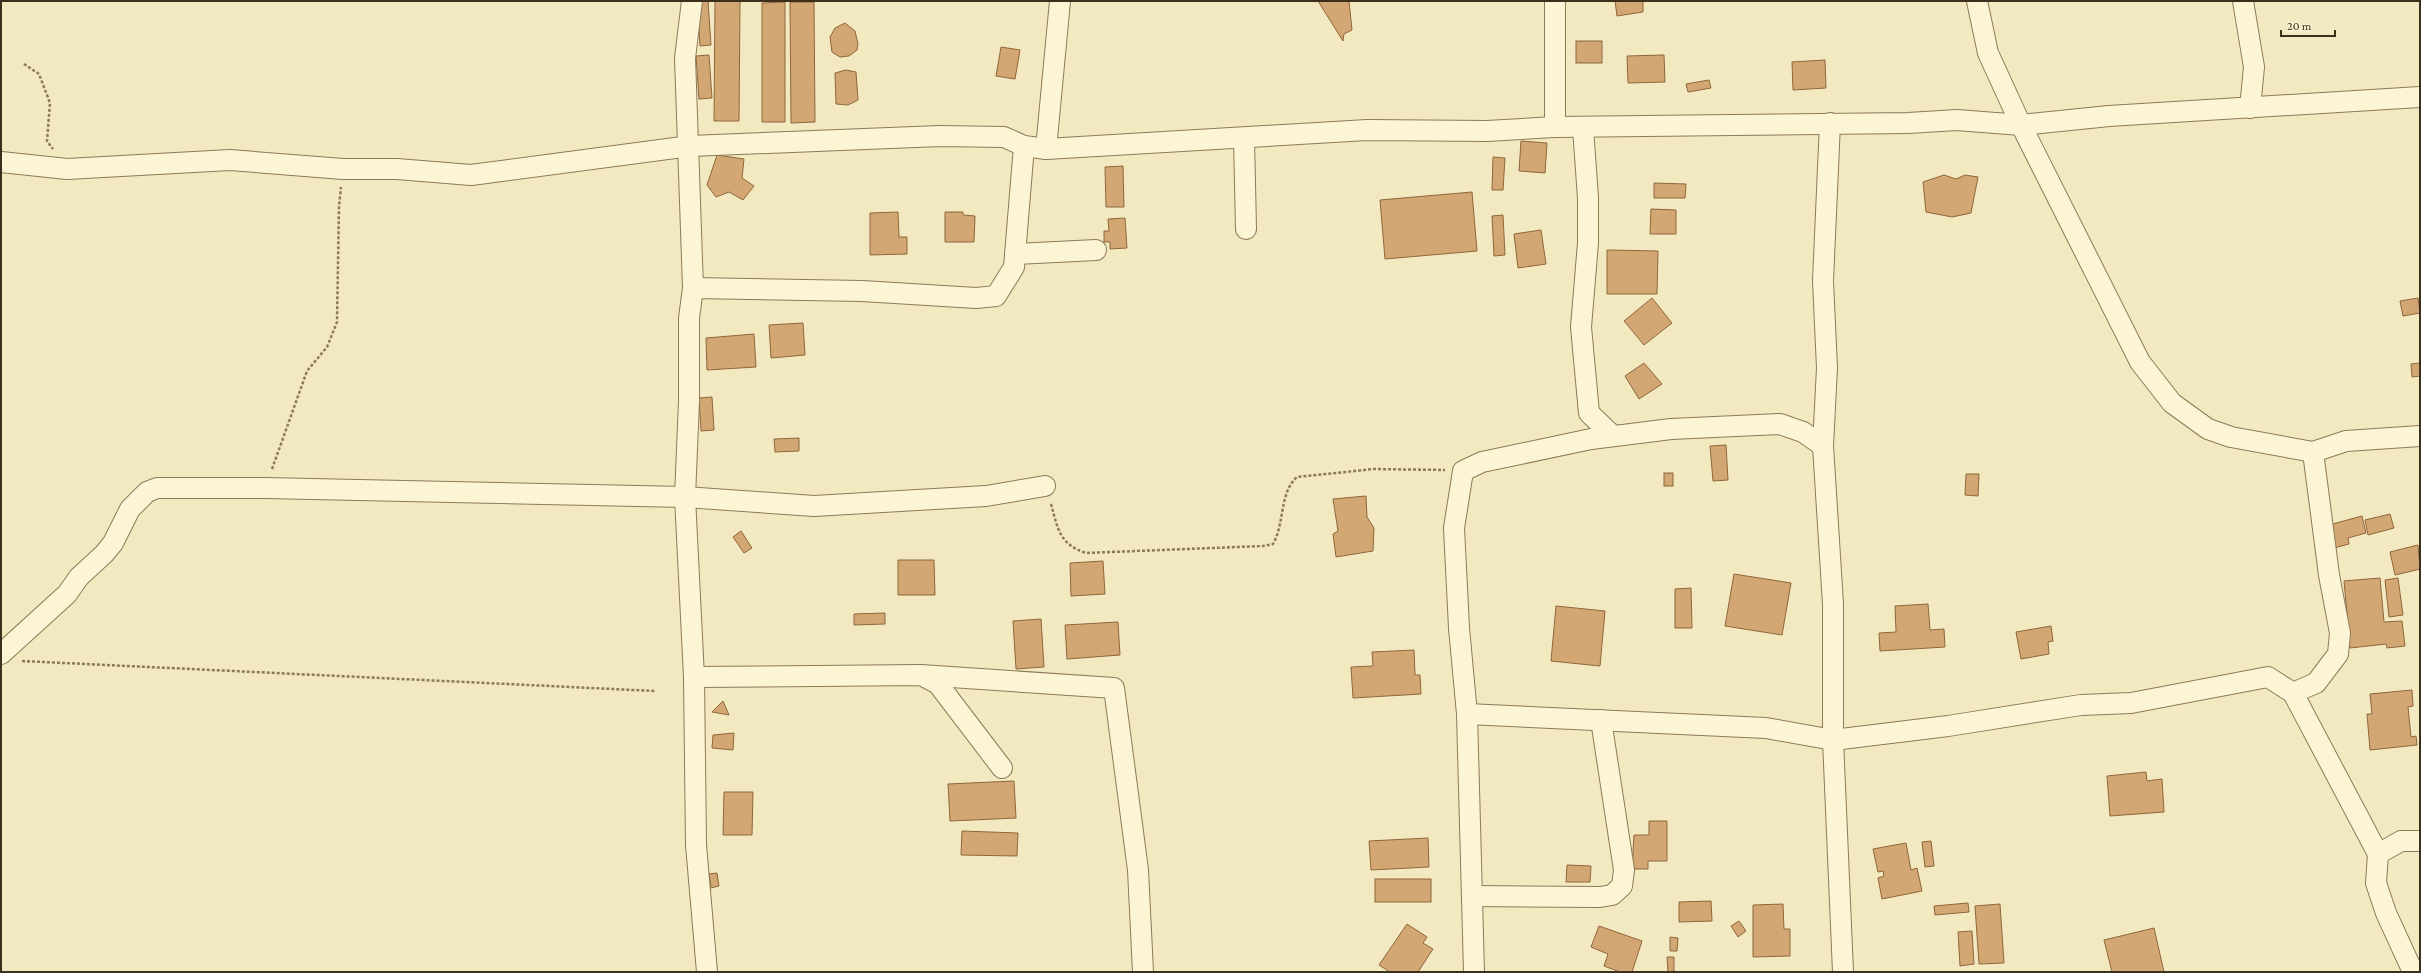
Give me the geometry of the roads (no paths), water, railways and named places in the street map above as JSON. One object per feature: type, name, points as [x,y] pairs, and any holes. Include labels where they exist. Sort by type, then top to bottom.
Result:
[{"type":"street","points":[[692,1],[685,58],[686,106],[690,146],[693,288],[689,318],[685,498],[694,677],[696,845],[707,972]]},
{"type":"street","points":[[1046,148],[1060,1]]},
{"type":"street","points":[[1555,1],[1555,127]]},
{"type":"street","points":[[1978,1],[1988,53],[2021,125],[2140,362],[2172,403],[2208,429],[2232,437],[2313,452],[2346,441],[2420,436]]},
{"type":"street","points":[[2243,1],[2254,67],[2250,108]]},
{"type":"street","points":[[1,162],[67,169],[230,160],[343,169],[397,169],[472,175],[690,146],[940,136],[1004,137],[1024,146],[1046,148],[1367,130],[1487,131],[1555,127],[1583,128],[1908,123],[1958,120],[2021,125],[2109,116],[2420,97]]},
{"type":"street","points":[[1830,123],[1823,281],[1827,368],[1823,446],[1833,604],[1834,740],[1843,972]]},
{"type":"street","points":[[1573,443],[1590,413],[1581,327],[1588,243],[1588,198],[1583,128]]},
{"type":"street","points":[[1244,138],[1246,229]]},
{"type":"street","points":[[693,288],[862,291],[976,298],[996,296],[1014,267],[1024,146]]},
{"type":"street","points":[[1015,254],[1096,250]]},
{"type":"street","points":[[1590,413],[1614,436]]},
{"type":"street","points":[[1474,972],[1467,714],[1459,628],[1454,528],[1463,471],[1482,462],[1573,443],[1671,429],[1780,424],[1803,432],[1823,446]]},
{"type":"street","points":[[2293,693],[2316,683],[2338,654],[2340,633],[2329,575],[2313,452]]},
{"type":"street","points":[[9,658],[41,617],[55,606],[79,577],[104,554],[120,530],[130,509],[147,492],[157,488],[265,488],[685,498],[814,506],[986,496],[1045,486]]},
{"type":"street","points":[[694,677],[921,675],[1114,688],[1138,870],[1143,972]]},
{"type":"street","points":[[921,675],[938,684],[1002,768]]},
{"type":"street","points":[[1467,714],[1766,728],[1834,740],[1948,726],[2082,705],[2131,703],[2268,677],[2293,693],[2378,854],[2376,883],[2386,913],[2413,972]]},
{"type":"street","points":[[1472,896],[1600,897],[1612,895],[1622,886],[1624,870],[1601,720]]},
{"type":"street","points":[[2378,854],[2400,841],[2420,841]]}]
